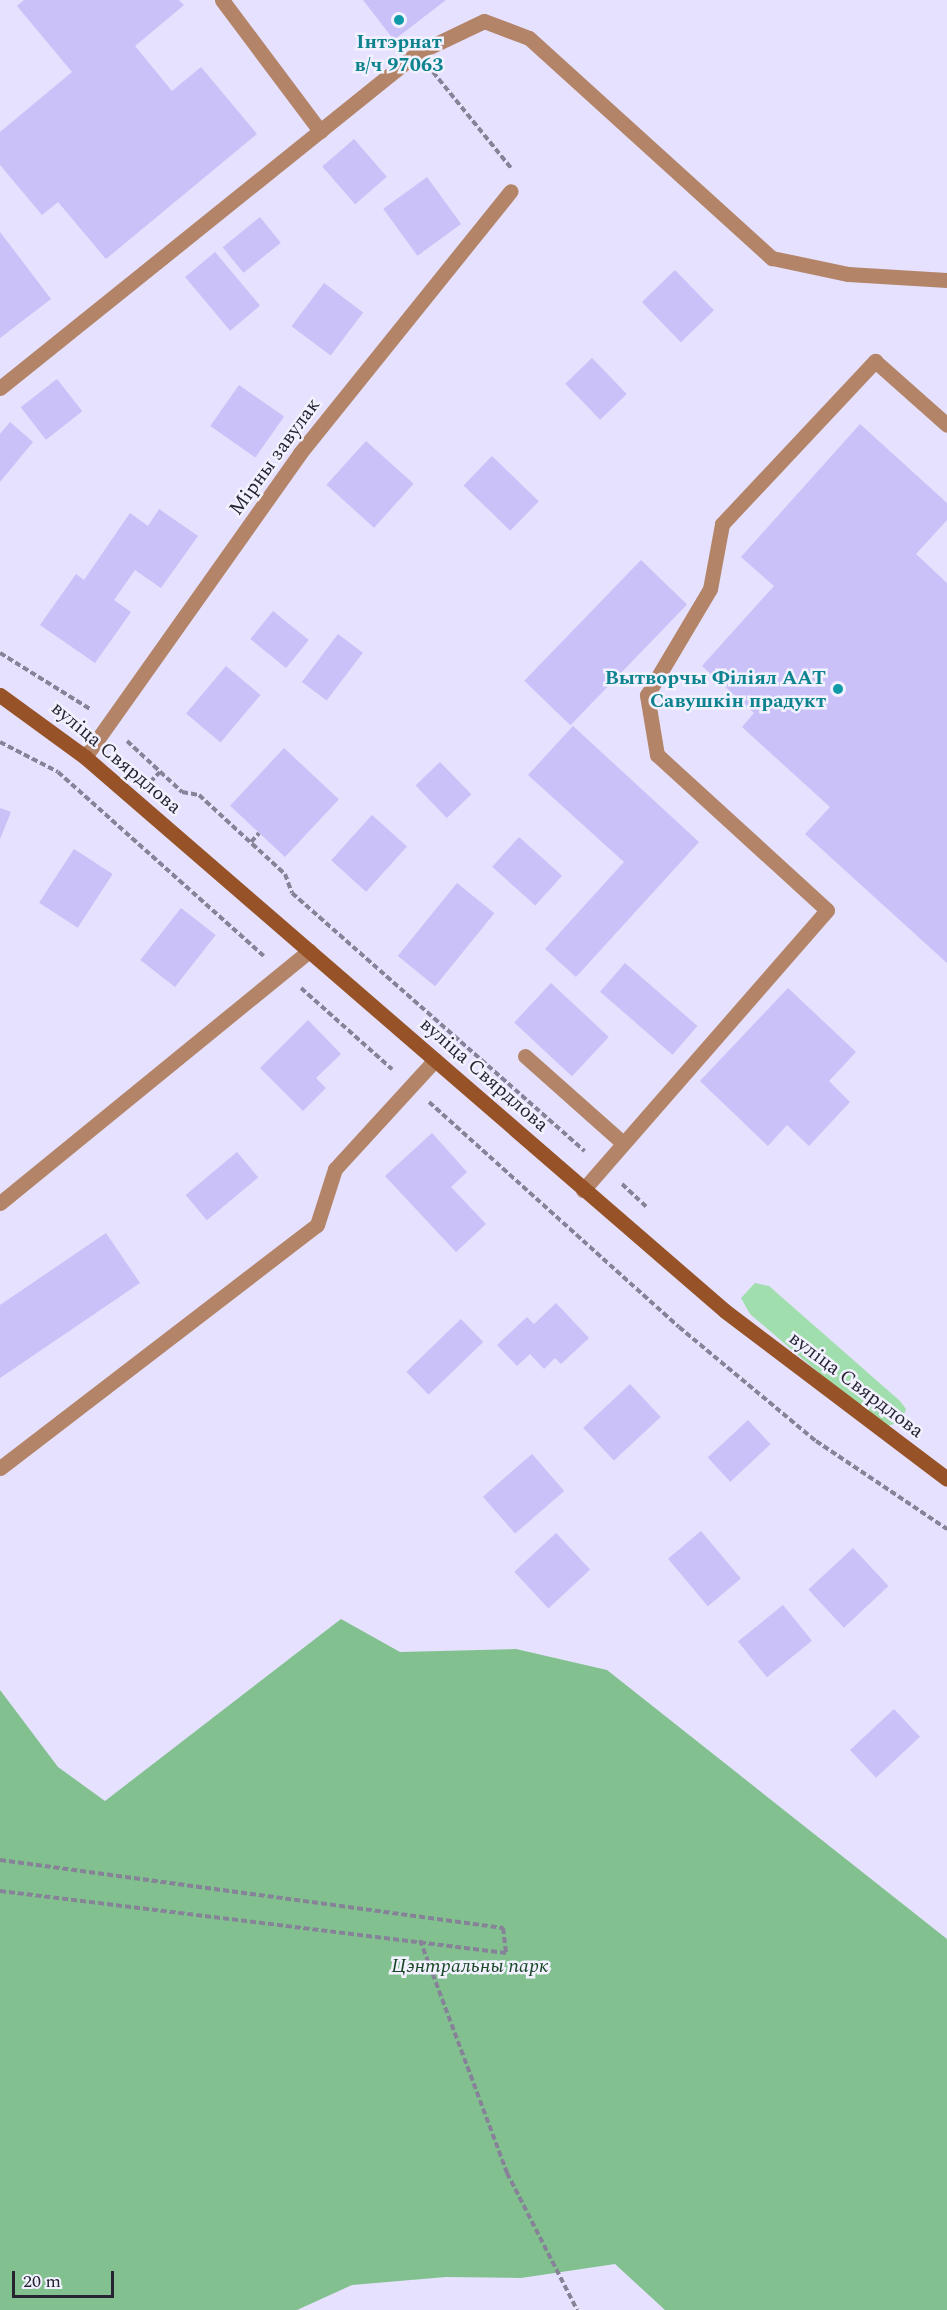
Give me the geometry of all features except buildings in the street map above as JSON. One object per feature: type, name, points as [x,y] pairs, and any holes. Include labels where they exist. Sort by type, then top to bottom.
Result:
[{"type":"main road","name":"вуліца Свярдлова","points":[[0,694],[85,757],[725,1311],[947,1479]]},
{"type":"street","points":[[222,0],[320,131]]},
{"type":"street","points":[[0,388],[417,53],[484,21],[529,38],[772,258],[848,274],[947,279]]},
{"type":"street","name":"Мірны завулак","points":[[85,757],[110,725],[300,453],[511,191]]},
{"type":"street","points":[[583,1190],[622,1142],[827,910],[657,755],[647,694],[710,589],[722,525],[875,361],[947,426]]},
{"type":"street","points":[[0,1203],[309,951]]},
{"type":"street","points":[[525,1056],[622,1142]]},
{"type":"street","points":[[0,1468],[317,1225],[335,1169],[435,1060]]},
{"type":"path","points":[[417,53],[511,162],[511,191]]},
{"type":"path","points":[[0,653],[77,698],[110,725],[182,792],[199,795],[285,874],[299,900],[652,1211]]},
{"type":"path","points":[[0,742],[58,772],[679,1327],[807,1434],[947,1529]]},
{"type":"path","points":[[251,842],[259,833]]},
{"type":"path","points":[[0,1860],[503,1928],[506,1953],[420,1939],[0,1891]]},
{"type":"path","points":[[420,1939],[507,2173],[577,2310]]},
{"type":"green space","points":[[755,1283],[769,1286],[900,1401],[906,1409],[901,1422],[887,1426],[872,1418],[750,1314],[741,1298]]},
{"type":"green space","name":"Цэнтральны парк","points":[[341,1619],[400,1652],[516,1649],[607,1670],[947,1939],[947,2310],[665,2310],[615,2264],[521,2278],[446,2277],[352,2285],[297,2310],[0,2310],[0,1690],[58,1767],[105,1801]]},
{"type":"place","name":"Інтэрнат в/ч 97063","points":[[399,20]]},
{"type":"place","name":"Вытворчы Філіял ААТ Савушкін прадукт","points":[[838,689]]}]
